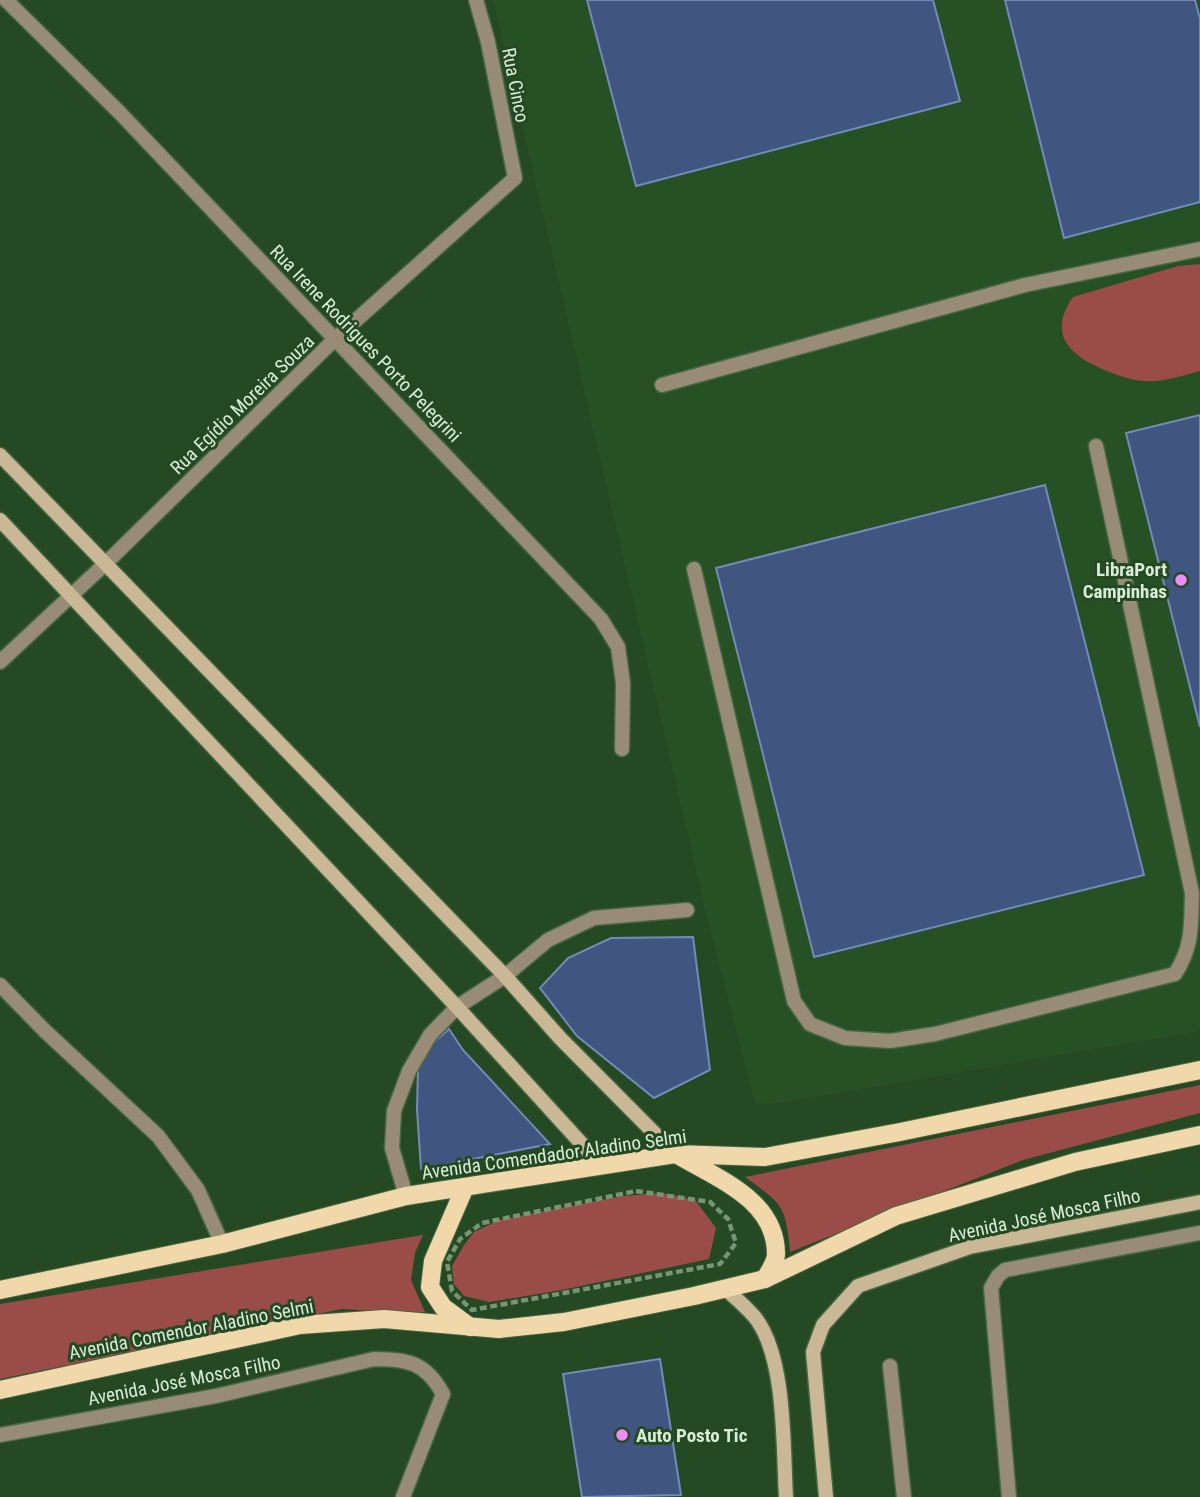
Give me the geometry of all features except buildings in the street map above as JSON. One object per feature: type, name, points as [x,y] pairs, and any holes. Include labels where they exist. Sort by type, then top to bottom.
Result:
[{"type":"main road","points":[[0,455],[505,975],[560,1038],[675,1154],[748,1197],[769,1221],[776,1256],[765,1279]]},
{"type":"main road","points":[[0,520],[457,1007],[601,1166]]},
{"type":"main road","name":"Avenida Comendador Aladino Selmi","points":[[0,1290],[222,1244],[406,1196],[675,1154],[765,1157],[1200,1070]]},
{"type":"main road","name":"Avenida Comendor Aladino Selmi","points":[[0,1390],[300,1325],[384,1319],[499,1329],[564,1322],[726,1289],[765,1279],[896,1216],[1075,1162],[1200,1135]]},
{"type":"main road","points":[[465,1187],[433,1261],[430,1287],[443,1307],[470,1328]]},
{"type":"main road","name":"Avenida José Mosca Filho","points":[[826,1497],[813,1352],[823,1325],[858,1286],[970,1247],[1200,1202]]},
{"type":"main road","points":[[726,1289],[757,1319],[769,1342],[781,1401],[786,1497]]},
{"type":"street","name":"Rua Irene Rodrigues Porto Pelegrini","points":[[6,0],[120,113],[601,619],[618,647],[623,683],[622,749]]},
{"type":"street","name":"Rua Cinco","points":[[476,0],[488,42],[515,178]]},
{"type":"street","name":"Rua Egídio Moreira Souza","points":[[0,662],[105,564],[335,339],[515,178]]},
{"type":"street","points":[[662,384],[1026,285],[1200,249]]},
{"type":"street","points":[[694,569],[794,1001],[810,1024],[845,1038],[890,1041],[935,1034],[1175,974],[1186,957],[1191,935],[1192,893],[1096,446]]},
{"type":"street","points":[[406,1196],[392,1148],[394,1111],[409,1071],[430,1035],[457,1007],[505,975],[548,940],[594,918],[687,911]]},
{"type":"street","points":[[0,985],[45,1031],[158,1136],[198,1190],[222,1244]]},
{"type":"street","points":[[1009,1497],[991,1288],[998,1276],[1005,1270],[1200,1233]]},
{"type":"street","name":"Avenida José Mosca Filho","points":[[0,1435],[216,1396],[374,1359],[394,1359],[416,1364],[434,1377],[443,1394],[403,1497]]},
{"type":"street","points":[[890,1366],[904,1497]]},
{"type":"path","points":[[636,1191],[709,1202],[728,1219],[736,1243],[720,1264],[472,1310],[452,1291],[447,1262],[460,1239],[482,1223],[523,1215],[636,1191]]},
{"type":"shaded area","points":[[493,0],[1200,0],[1200,1031],[780,1103],[755,1104],[706,913]]},
{"type":"shaded area","points":[[1200,264],[1200,371],[1157,381],[1128,378],[1088,362],[1070,348],[1065,340],[1062,320],[1073,297],[1178,266]]},
{"type":"shaded area","points":[[1200,1085],[1200,1113],[1023,1160],[790,1252],[784,1215],[780,1207],[745,1177]]},
{"type":"shaded area","points":[[661,1193],[695,1200],[716,1228],[709,1259],[562,1290],[489,1302],[464,1296],[454,1284],[452,1266],[464,1245],[474,1232],[499,1220],[623,1196]]},
{"type":"shaded area","points":[[423,1235],[415,1253],[411,1280],[425,1312],[342,1309],[0,1379],[0,1304]]},
{"type":"place","name":"LibraPort Campinhas","points":[[1181,580]]},
{"type":"place","name":"Auto Posto Tic","points":[[622,1435]]}]
